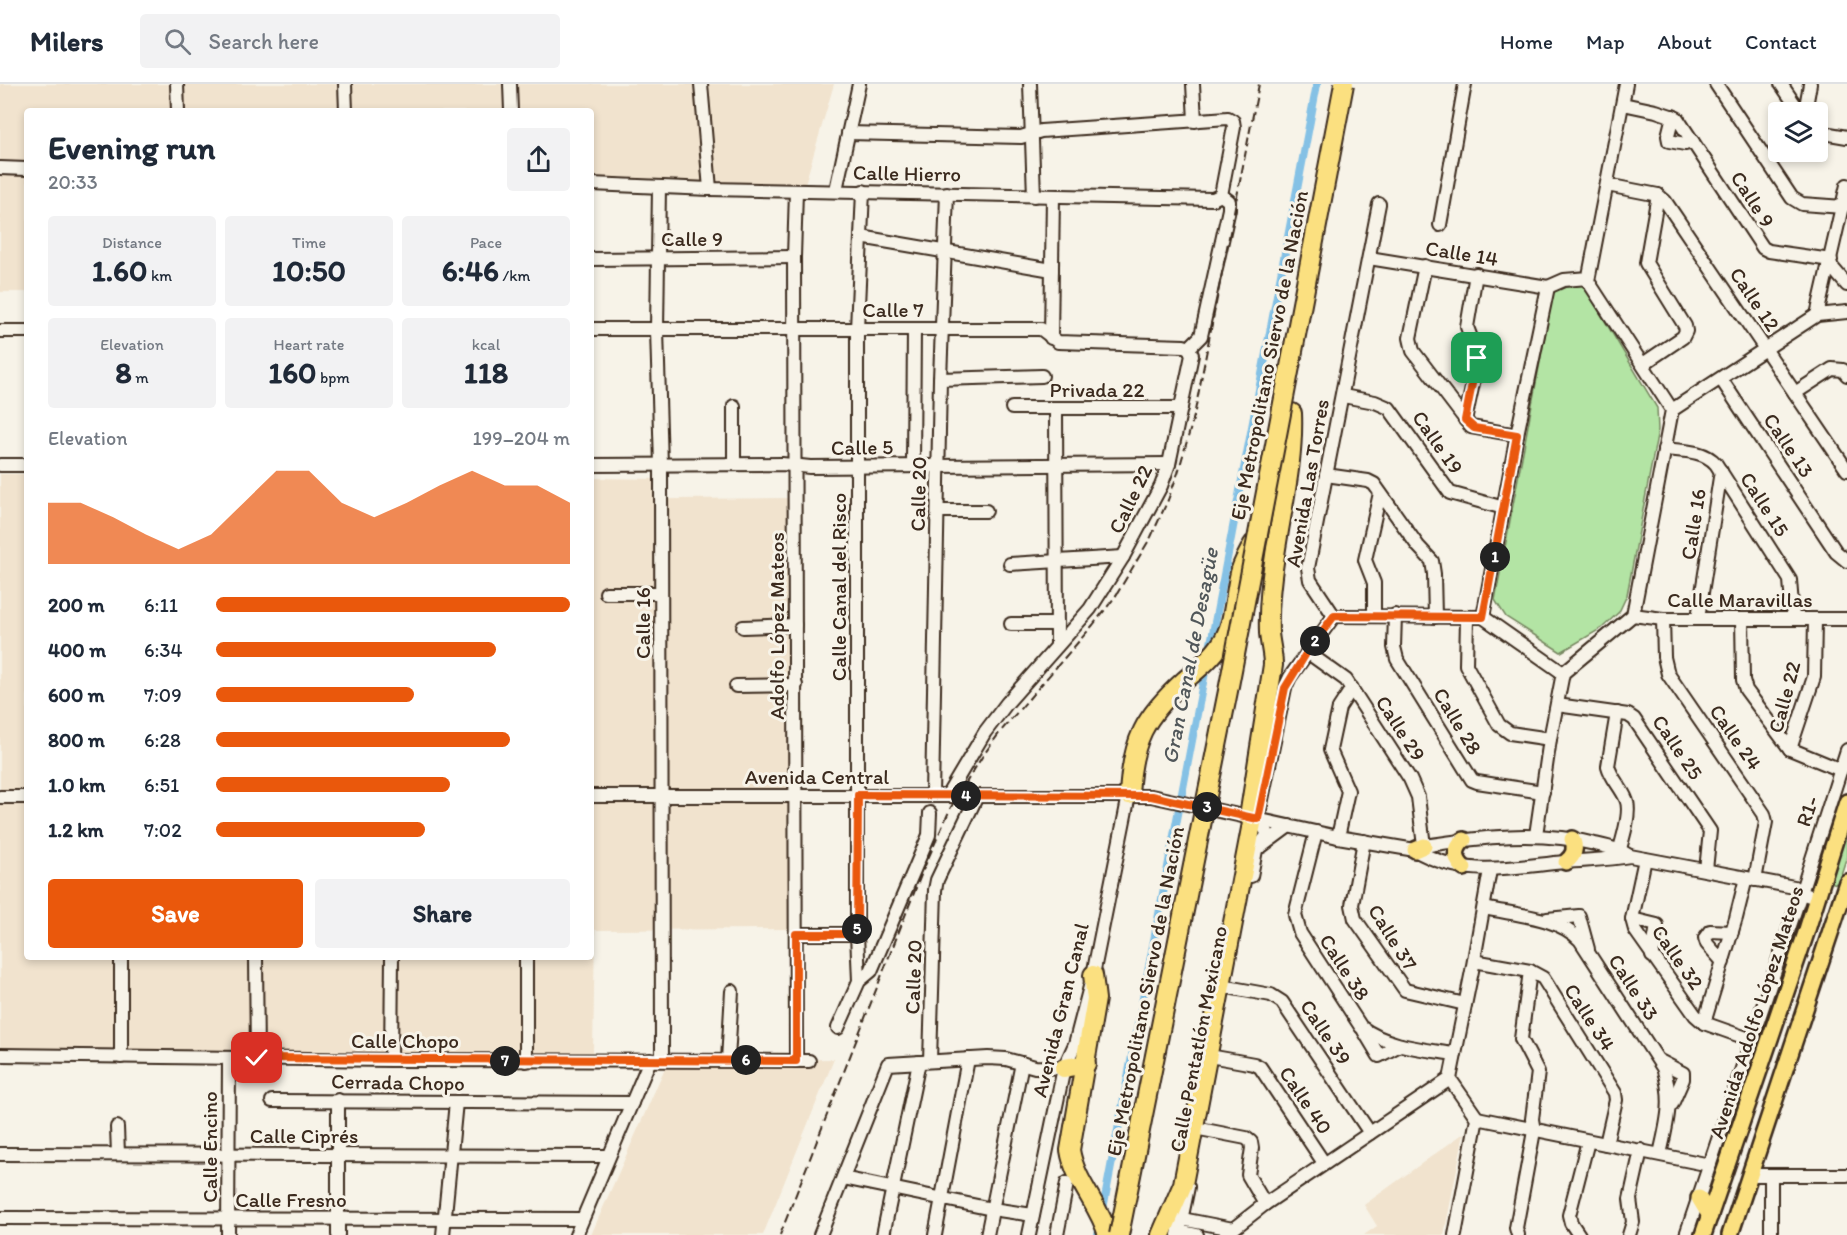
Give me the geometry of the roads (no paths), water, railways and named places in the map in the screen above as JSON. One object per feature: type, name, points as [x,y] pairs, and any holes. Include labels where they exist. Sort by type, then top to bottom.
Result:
[{"type":"highway","name":"Eje Metropolitano Siervo de la Nación","points":[[1119,1235],[1344,84]]},
{"type":"highway","name":"Eje Metropolitano Siervo de la Nación","points":[[1131,1235],[1354,84]]},
{"type":"highway","points":[[1175,1230],[1254,818],[1273,665],[1269,611],[1293,442],[1292,413]]},
{"type":"highway","points":[[1129,795],[1132,761],[1137,741],[1145,724],[1158,707],[1221,644],[1229,629],[1240,570],[1257,537]]},
{"type":"highway","points":[[1092,975],[1096,999],[1086,1064],[1076,1103],[1070,1150],[1076,1173],[1108,1235]]},
{"type":"highway","points":[[1064,1068],[1086,1064]]},
{"type":"main road","name":"Avenida Adolfo López Mateos","points":[[1703,1235],[1806,933],[1808,890],[1847,802]]},
{"type":"main road","points":[[1566,862],[1574,854],[1572,839]]},
{"type":"main road","points":[[1464,840],[1456,854],[1459,864],[1464,868]]},
{"type":"main road","points":[[1730,1235],[1845,894],[1808,890]]},
{"type":"main road","points":[[1699,1198],[1710,1216]]},
{"type":"street","points":[[177,84],[178,108]]},
{"type":"street","points":[[345,84],[346,108]]},
{"type":"street","points":[[510,84],[511,108]]},
{"type":"street","points":[[701,84],[710,189]]},
{"type":"street","points":[[836,190],[859,84]]},
{"type":"street","points":[[1029,84],[1034,195]]},
{"type":"street","points":[[1193,84],[1195,121]]},
{"type":"street","points":[[1440,225],[1465,84]]},
{"type":"street","points":[[1536,836],[1550,739],[1563,673],[1633,615],[1672,410],[1589,284],[1588,278],[1626,84]]},
{"type":"street","points":[[1716,84],[1792,198],[1802,204],[1843,207]]},
{"type":"street","points":[[1781,84],[1793,102]]},
{"type":"street","points":[[1789,96],[1809,89]]},
{"type":"street","points":[[1623,104],[1673,116],[1669,141],[1685,144],[1693,142]]},
{"type":"street","name":"Calle 9","points":[[1673,116],[1682,124],[1763,248],[1830,263]]},
{"type":"street","points":[[848,133],[1021,137],[1041,131],[1228,118],[1233,121],[1234,127],[1221,195],[1229,201],[1229,209],[1202,336],[1189,348]]},
{"type":"street","points":[[1828,134],[1847,137]]},
{"type":"street","points":[[0,168],[24,169]]},
{"type":"street","name":"Calle Hierro","points":[[594,184],[710,189],[1214,199],[1221,195]]},
{"type":"street","points":[[1607,185],[1658,195],[1646,263],[1686,331],[1683,337],[1642,364]]},
{"type":"street","points":[[1817,315],[1847,185]]},
{"type":"street","name":"Calle 16","points":[[656,1060],[661,593],[661,465],[657,330],[659,187]]},
{"type":"street","name":"Adolfo López Mateos","points":[[796,190],[794,257],[796,1061]]},
{"type":"street","name":"Calle Canal del Risco","points":[[860,981],[857,934],[856,466],[857,329],[863,191]]},
{"type":"street","name":"Calle 20","points":[[932,796],[940,379],[947,193]]},
{"type":"street","name":"Calle 12","points":[[1658,195],[1665,201],[1847,470]]},
{"type":"street","points":[[1051,338],[1053,196]]},
{"type":"street","name":"Avenida Las Torres","points":[[1334,616],[1310,580],[1308,571],[1379,204]]},
{"type":"street","points":[[861,237],[1052,270]]},
{"type":"street","name":"Calle 9","points":[[594,259],[794,257]]},
{"type":"street","name":"Calle 14","points":[[1369,258],[1548,287]]},
{"type":"street","points":[[1830,263],[1847,285]]},
{"type":"street","points":[[1425,266],[1410,344],[1413,351],[1465,420],[1474,428],[1517,435]]},
{"type":"street","points":[[1465,420],[1477,365],[1476,351],[1467,327],[1476,274]]},
{"type":"street","points":[[1483,617],[1517,435],[1548,287],[1564,280],[1588,278]]},
{"type":"street","points":[[1672,410],[1817,315],[1847,312]]},
{"type":"street","name":"Calle 7","points":[[594,329],[1041,329],[1058,342],[1189,348]]},
{"type":"street","points":[[913,466],[914,329]]},
{"type":"street","points":[[0,331],[24,331]]},
{"type":"street","name":"Calle 22","points":[[947,796],[1007,703],[1090,609],[1123,557],[1157,494],[1169,464],[1192,355],[1189,348]]},
{"type":"street","points":[[1795,393],[1832,369],[1843,370],[1847,375]]},
{"type":"street","points":[[940,379],[1042,376]]},
{"type":"street","name":"Calle 13","points":[[1721,379],[1836,552],[1847,561]]},
{"type":"street","name":"Calle 19","points":[[1343,396],[1375,402],[1389,408],[1450,493],[1504,508]]},
{"type":"street","points":[[734,406],[734,464]]},
{"type":"street","name":"Privada 22","points":[[1012,408],[1181,408]]},
{"type":"street","points":[[1056,409],[1057,646]]},
{"type":"street","name":"Calle 15","points":[[1664,448],[1710,457],[1721,471],[1790,580],[1793,618]]},
{"type":"street","name":"Calle 5","points":[[594,465],[1056,466],[1169,464]]},
{"type":"street","points":[[0,465],[24,465]]},
{"type":"street","name":"Calle 16","points":[[1698,618],[1721,471]]},
{"type":"street","points":[[1326,475],[1372,482],[1418,546],[1432,561],[1435,617]]},
{"type":"street","points":[[1374,615],[1374,583],[1365,560],[1380,493]]},
{"type":"street","points":[[938,511],[986,511]]},
{"type":"street","points":[[1010,564],[1123,557]]},
{"type":"street","points":[[606,593],[661,593]]},
{"type":"street","name":"Calle 28","points":[[1395,615],[1394,647],[1397,659],[1472,780],[1543,792]]},
{"type":"street","name":"Calle Maravillas","points":[[1633,615],[1663,619],[1847,619]]},
{"type":"street","points":[[1254,818],[1283,694],[1290,678],[1307,652],[1334,616],[1483,617],[1563,673]]},
{"type":"street","points":[[1467,618],[1466,665],[1468,673],[1499,724],[1510,733],[1550,739]]},
{"type":"street","points":[[1742,618],[1743,680],[1746,690],[1790,749],[1841,770]]},
{"type":"street","name":"Calle 22","points":[[1790,749],[1814,677],[1815,618]]},
{"type":"street","name":"Calle 24","points":[[1663,619],[1664,657],[1668,674],[1764,814],[1766,822],[1704,1023]]},
{"type":"street","points":[[1011,624],[1058,624]]},
{"type":"street","points":[[743,627],[795,625]]},
{"type":"street","name":"Calle 29","points":[[1307,652],[1338,673],[1352,688],[1415,789],[1419,848]]},
{"type":"street","points":[[736,686],[796,685]]},
{"type":"street","points":[[1338,837],[1348,791],[1330,750],[1339,708],[1352,688]]},
{"type":"street","name":"Calle 25","points":[[1557,705],[1617,713],[1635,719],[1708,826],[1711,837],[1706,870]]},
{"type":"street","points":[[1617,713],[1608,766],[1609,772],[1626,797],[1628,805],[1622,854]]},
{"type":"street","name":"R1-","points":[[1686,1235],[1789,928],[1808,890],[1847,750]]},
{"type":"street","name":"Avenida Central","points":[[594,796],[1129,795],[1167,799],[1338,837],[1419,848]]},
{"type":"street","name":"Avenida Gran Canal","points":[[1029,1235],[1064,1068],[1075,1044],[1092,975],[1129,795]]},
{"type":"street","name":"Calle 20","points":[[883,1235],[892,1189],[925,1061],[937,880],[977,796]]},
{"type":"street","points":[[0,797],[24,797]]},
{"type":"street","points":[[838,1028],[860,981],[871,971],[920,861],[930,835],[930,813]]},
{"type":"street","name":"Calle Pentatlón Mexicano","points":[[1175,1230],[1200,1129],[1256,850],[1267,832],[1254,818]]},
{"type":"street","points":[[1256,850],[1289,826]]},
{"type":"street","name":"Calle 38","points":[[1316,832],[1295,920],[1300,933],[1361,1027],[1379,1039],[1454,1054]]},
{"type":"street","points":[[1622,854],[1490,870],[1464,868],[1424,856],[1419,848],[1490,836],[1572,839],[1645,859],[1808,890]]},
{"type":"street","name":"Calle 37","points":[[1364,841],[1352,905],[1354,919],[1405,990],[1465,1004]]},
{"type":"street","name":"Calle 32","points":[[1645,859],[1632,919],[1635,930],[1686,1004],[1704,1023],[1752,1040]]},
{"type":"street","points":[[1490,870],[1450,1078],[1477,1118],[1710,1165]]},
{"type":"street","name":"Calle 33","points":[[1484,908],[1541,920],[1572,932],[1588,953],[1660,1061],[1669,1087],[1670,1108],[1660,1154]]},
{"type":"street","points":[[1541,920],[1580,916],[1588,953]]},
{"type":"street","points":[[1632,919],[1657,925],[1652,956]]},
{"type":"street","points":[[1789,928],[1806,933]]},
{"type":"street","points":[[1723,962],[1707,944],[1705,938],[1710,932],[1732,932]]},
{"type":"street","points":[[796,934],[857,934]]},
{"type":"street","points":[[121,960],[121,1057]]},
{"type":"street","points":[[256,960],[257,1058]]},
{"type":"street","points":[[391,1060],[392,960]]},
{"type":"street","points":[[526,960],[526,1061]]},
{"type":"street","points":[[1474,961],[1530,971],[1521,1039],[1538,1072],[1532,1119],[1534,1131],[1516,1232]]},
{"type":"street","name":"Calle 34","points":[[1530,971],[1543,978],[1616,1093],[1605,1144]]},
{"type":"street","name":"Calle 39","points":[[1227,987],[1271,995],[1282,1002],[1370,1133]]},
{"type":"street","points":[[728,1060],[732,991]]},
{"type":"street","points":[[1527,993],[1550,991]]},
{"type":"street","name":"Calle Chopo","points":[[0,1055],[391,1060],[809,1061]]},
{"type":"street","name":"Calle 40","points":[[1215,1057],[1260,1067],[1324,1163]]},
{"type":"street","name":"Calle Encino","points":[[228,1235],[229,1058]]},
{"type":"street","points":[[935,1235],[968,1059]]},
{"type":"street","points":[[820,1235],[888,1065],[925,1061],[1006,1059],[1035,1067],[1064,1068]]},
{"type":"street","points":[[576,1235],[632,1103],[656,1060]]},
{"type":"street","points":[[987,1235],[1022,1063]]},
{"type":"street","points":[[1175,1230],[1232,1232],[1265,1204],[1450,1078]]},
{"type":"street","points":[[338,1100],[338,1235]]},
{"type":"street","name":"Cerrada Chopo","points":[[272,1101],[632,1103]]},
{"type":"street","points":[[443,1235],[456,1102]]},
{"type":"street","points":[[1455,1235],[1477,1118]]},
{"type":"street","points":[[117,1127],[118,1154]]},
{"type":"street","points":[[1200,1129],[1249,1140],[1252,1148],[1248,1175],[1265,1204]]},
{"type":"street","points":[[1579,1235],[1569,1215],[1588,1141]]},
{"type":"street","points":[[1629,1235],[1633,1222],[1630,1200],[1641,1150]]},
{"type":"street","name":"Calle Ciprés","points":[[0,1154],[608,1156]]},
{"type":"street","points":[[1749,1175],[1847,1175]]},
{"type":"street","points":[[1771,1175],[1771,1235]]},
{"type":"street","points":[[843,1178],[992,1209],[1033,1215]]},
{"type":"street","points":[[1057,1235],[1067,1183]]},
{"type":"street","name":"Calle Fresno","points":[[0,1218],[582,1219]]},
{"type":"street","points":[[1175,1230],[1197,1235]]},
{"type":"waterway","name":"Gran Canal de Desagüe","points":[[1209,654],[1317,84]]},
{"type":"waterway","name":"Gran Canal de Desagüe","points":[[1098,1235],[1206,667]]},
{"type":"railway","points":[[780,1235],[923,870],[951,807],[1000,732],[1115,597],[1151,537],[1168,500],[1194,416],[1259,84]]}]
